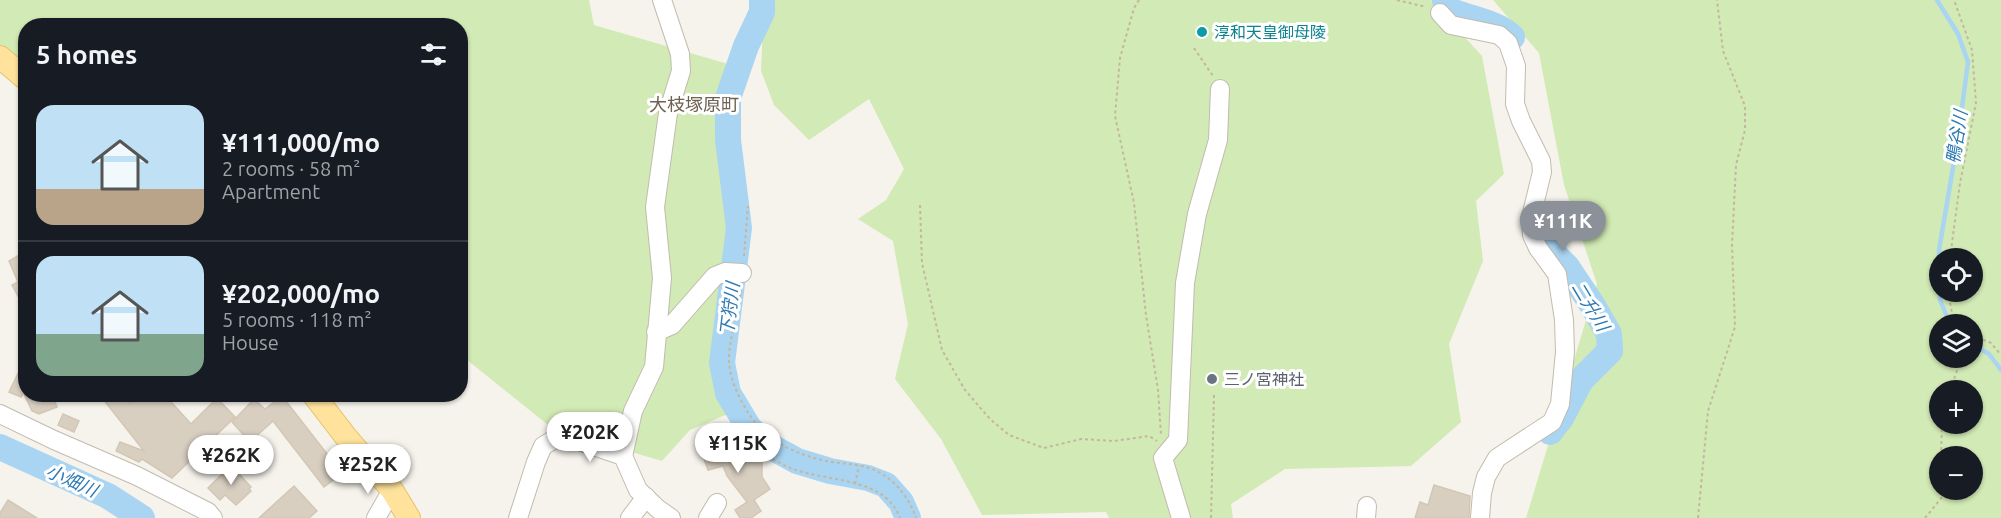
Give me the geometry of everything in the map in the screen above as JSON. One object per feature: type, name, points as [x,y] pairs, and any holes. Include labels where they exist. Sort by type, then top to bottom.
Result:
[{"type":"main road","points":[[0,57],[18,72]]},
{"type":"main road","points":[[319,402],[392,490],[409,518]]},
{"type":"street","points":[[662,0],[680,54],[681,71],[668,113],[655,207],[662,278],[654,367],[633,411],[623,456],[638,490],[671,518]]},
{"type":"street","points":[[1440,13],[1451,25],[1498,35],[1508,43],[1515,66],[1515,104],[1541,161],[1542,172],[1531,217],[1532,235],[1538,248],[1557,274],[1564,320],[1565,352],[1560,404],[1551,422],[1497,458],[1486,477],[1480,518]]},
{"type":"street","points":[[1181,518],[1163,458],[1178,441],[1185,283],[1197,214],[1218,140],[1220,89]]},
{"type":"street","points":[[656,332],[672,325],[715,276],[736,272]]},
{"type":"street","points":[[0,414],[138,476],[208,512],[213,518]]},
{"type":"street","points":[[518,518],[543,446],[558,437],[576,440],[623,456]]},
{"type":"street","points":[[376,518],[392,490]]},
{"type":"street","points":[[630,518],[646,497]]},
{"type":"path","points":[[920,205],[922,263],[942,350],[965,390],[990,419],[1009,435],[1044,448],[1081,439],[1114,441],[1149,436],[1162,444],[1158,390],[1146,315],[1134,203],[1115,116],[1120,58],[1134,8],[1139,0]]},
{"type":"path","points":[[1397,0],[1440,13]]},
{"type":"path","points":[[1698,518],[1708,411],[1735,327],[1732,245],[1736,165],[1745,130],[1745,106],[1723,51],[1717,0]]},
{"type":"path","points":[[1951,248],[1960,183],[1976,103],[1972,50],[1954,0]]},
{"type":"path","points":[[1194,48],[1220,89]]},
{"type":"path","points":[[748,207],[736,272],[740,301],[729,359],[731,377],[752,421],[778,444],[823,460],[871,469],[883,474],[900,488],[913,507],[916,518]]},
{"type":"path","points":[[1983,340],[1991,343],[2001,355]]},
{"type":"path","points":[[1211,518],[1214,394]]},
{"type":"path","points":[[778,444],[772,459],[793,469],[864,486],[883,495],[897,510],[900,518]]},
{"type":"path","points":[[856,483],[859,467]]},
{"type":"path","points":[[1925,518],[1940,500]]},
{"type":"green space","points":[[0,0],[589,0],[594,25],[728,64],[728,414],[690,430],[662,461],[553,429],[468,361],[468,18],[18,18],[18,62],[0,45]]},
{"type":"green space","points":[[764,0],[1431,0],[1482,56],[1504,174],[1476,201],[1483,261],[1449,344],[1461,422],[1411,466],[1285,469],[1231,504],[1233,518],[1109,518],[1106,512],[982,515],[941,439],[895,379],[908,324],[893,241],[858,219],[886,200],[904,169],[869,99],[809,140],[774,105],[761,71]]},
{"type":"green space","points":[[1493,0],[2001,0],[2001,518],[1526,518],[1597,284],[1564,185],[1539,53]]},
{"type":"building","points":[[18,256],[18,282],[9,261]]},
{"type":"building","points":[[18,282],[18,296],[12,285]]},
{"type":"building","points":[[18,373],[18,396],[9,392]]},
{"type":"building","points":[[28,402],[55,402],[57,407],[39,414],[32,411]]},
{"type":"building","points":[[105,402],[171,402],[191,424],[213,402],[221,402],[235,417],[172,478],[142,459],[139,462],[116,451],[120,442],[144,451]]},
{"type":"building","points":[[251,402],[257,402],[265,409],[274,402],[287,402],[342,473],[324,487],[273,421],[250,442],[232,422]]},
{"type":"building","points":[[63,414],[79,421],[74,432],[58,425]]},
{"type":"building","points":[[717,438],[724,455],[741,447],[750,462],[757,458],[762,463],[762,477],[770,489],[754,500],[761,511],[751,518],[740,518],[735,510],[747,502],[727,476],[723,466],[708,470],[699,445]]},
{"type":"building","points":[[232,466],[251,487],[249,489],[251,491],[236,505],[225,495],[220,500],[208,488]]},
{"type":"building","points":[[1434,485],[1470,496],[1469,518],[1415,518],[1420,502],[1428,505]]},
{"type":"building","points":[[294,486],[317,511],[309,518],[259,518]]},
{"type":"building","points":[[8,500],[37,518],[0,518],[0,513]]},
{"type":"waterway","name":"下狩川","points":[[762,0],[762,12],[746,46],[728,98],[728,140],[739,228],[722,363],[728,393],[749,428],[766,444],[797,461],[830,471],[868,478],[886,485],[901,502],[908,518]]},
{"type":"waterway","name":"二升川","points":[[1445,0],[1447,9],[1498,27],[1512,37]]},
{"type":"waterway","name":"鴨谷川","points":[[1937,0],[1958,34],[1968,62],[1939,248]]},
{"type":"waterway","name":"二升川","points":[[1539,218],[1538,224],[1544,244],[1567,267],[1593,306],[1609,334],[1610,351],[1581,380],[1561,418],[1550,432]]},
{"type":"waterway","name":"鴨谷川","points":[[1941,302],[1946,314]]},
{"type":"waterway","name":"鴨谷川","points":[[1983,350],[1989,354],[2001,370]]},
{"type":"waterway","name":"小畑川","points":[[0,447],[108,496],[142,518]]},
{"type":"place","name":"淳和天皇御母陵","points":[[1202,32]]},
{"type":"place","name":"三ノ宮神社","points":[[1212,379]]},
{"type":"district","name":"大枝塚原町","points":[[694,104]]}]
